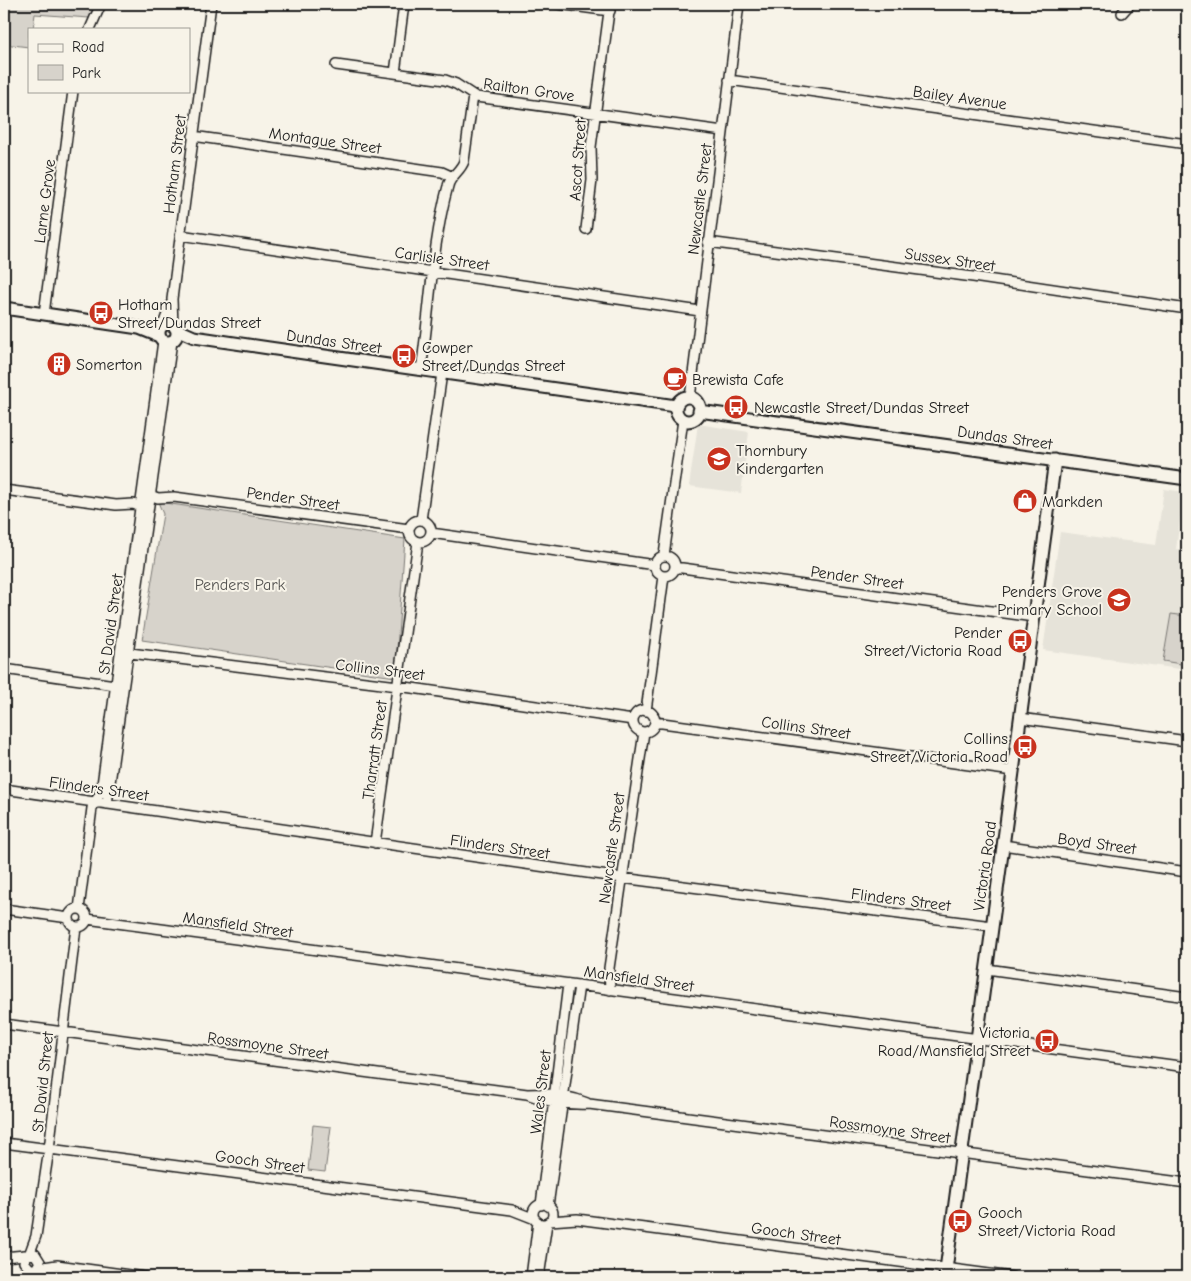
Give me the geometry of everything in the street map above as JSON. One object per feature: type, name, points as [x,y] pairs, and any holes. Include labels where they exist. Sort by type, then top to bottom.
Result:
[{"type":"street","points":[[90,28],[101,4]]},
{"type":"street","name":"Hotham Street","points":[[168,333],[210,4]]},
{"type":"street","points":[[395,73],[404,4]]},
{"type":"street","points":[[558,4],[610,7]]},
{"type":"street","name":"Newcastle Street","points":[[690,398],[739,4]]},
{"type":"street","points":[[1122,12],[1130,4]]},
{"type":"street","name":"Ascot Street","points":[[586,229],[592,180],[591,147],[610,7]]},
{"type":"street","name":"Railton Grove","points":[[336,65],[451,82],[473,96],[723,131]]},
{"type":"street","name":"Bailey Avenue","points":[[729,80],[1187,144]]},
{"type":"street","name":"Larne Grove","points":[[44,314],[73,92]]},
{"type":"street","points":[[421,370],[447,188],[461,168],[464,160],[473,96]]},
{"type":"street","name":"Montague Street","points":[[193,136],[442,172],[453,177]]},
{"type":"street","name":"Carlisle Street","points":[[180,235],[700,311]]},
{"type":"street","name":"Sussex Street","points":[[708,242],[973,277],[1187,309]]},
{"type":"street","name":"Dundas Street","points":[[4,308],[676,406]]},
{"type":"street","name":"St David Street","points":[[78,909],[92,808],[101,794],[120,686],[143,509],[148,493],[168,333]]},
{"type":"street","points":[[420,520],[442,373]]},
{"type":"street","points":[[683,398],[690,398],[696,401],[700,411],[694,420],[684,420],[678,416],[676,406],[683,398]]},
{"type":"street","name":"Dundas Street","points":[[700,411],[1187,479]]},
{"type":"street","points":[[664,555],[684,420]]},
{"type":"street","name":"Victoria Road","points":[[946,1273],[1055,460]]},
{"type":"street","points":[[4,490],[143,509]]},
{"type":"street","name":"Pender Street","points":[[148,493],[408,529]]},
{"type":"street","points":[[420,520],[428,523],[431,533],[427,540],[418,542],[411,539],[408,529],[412,522],[420,520]]},
{"type":"street","points":[[431,533],[655,565]]},
{"type":"street","name":"Tharratt Street","points":[[375,843],[418,542]]},
{"type":"street","points":[[664,555],[672,558],[675,567],[672,573],[664,576],[656,571],[655,565],[658,558],[664,555]]},
{"type":"street","name":"Pender Street","points":[[675,567],[1034,617]]},
{"type":"street","points":[[646,711],[664,576]]},
{"type":"street","name":"Collins Street","points":[[125,652],[398,686],[634,720]]},
{"type":"street","points":[[4,669],[120,686]]},
{"type":"street","name":"St David Street","points":[[107,804],[120,686]]},
{"type":"street","points":[[646,711],[653,716],[655,722],[652,728],[644,732],[635,727],[634,720],[639,712],[646,711]]},
{"type":"street","points":[[1020,718],[1187,742]]},
{"type":"street","name":"Collins Street","points":[[655,722],[1013,770]]},
{"type":"street","name":"Newcastle Street","points":[[606,989],[644,732]]},
{"type":"street","name":"Flinders Street","points":[[4,790],[622,878],[992,926]]},
{"type":"street","name":"Boyd Street","points":[[1003,845],[1187,872]]},
{"type":"street","points":[[4,909],[69,918]]},
{"type":"street","points":[[78,909],[85,914],[87,919],[82,926],[76,927],[71,925],[69,918],[73,911],[78,909]]},
{"type":"street","name":"Mansfield Street","points":[[87,919],[1187,1067]]},
{"type":"street","name":"St David Street","points":[[33,1256],[49,1149],[76,927]]},
{"type":"street","points":[[987,969],[1187,997]]},
{"type":"street","name":"Wales Street","points":[[559,1099],[568,984]]},
{"type":"street","name":"Wales Street","points":[[544,1206],[559,1099],[579,985]]},
{"type":"street","name":"Rossmoyne Street","points":[[4,1024],[1187,1183]]},
{"type":"street","name":"Gooch Street","points":[[4,1143],[512,1210],[543,1221],[576,1219],[946,1273],[1012,1277]]},
{"type":"street","points":[[539,1277],[543,1221],[534,1212],[544,1206],[553,1216],[543,1221]]},
{"type":"street","name":"Gooch Street","points":[[512,1210],[544,1206],[576,1219]]},
{"type":"street","points":[[531,1277],[543,1221]]},
{"type":"street","points":[[4,1257],[33,1256],[57,1265],[144,1277]]},
{"type":"street","points":[[26,1267],[24,1262],[33,1256]]},
{"type":"street","points":[[33,1256],[40,1264],[33,1273]]},
{"type":"street","points":[[4,1257],[26,1267],[33,1273]]},
{"type":"street","points":[[33,1273],[57,1265]]},
{"type":"shaded area","name":"Thornbury Kindergarten","points":[[698,424],[749,432],[741,493],[689,486]]},
{"type":"shaded area","name":"Penders Grove Primary School","points":[[1164,489],[1184,492],[1176,549],[1187,550],[1187,670],[1043,650],[1060,532],[1156,545]]},
{"type":"green space","points":[[4,4],[95,4],[89,18],[35,14],[33,28],[28,28],[28,47],[4,44]]},
{"type":"green space","name":"Penders Park","points":[[158,502],[405,539],[395,677],[142,640],[163,514]]},
{"type":"green space","points":[[1171,614],[1187,616],[1187,665],[1163,661]]},
{"type":"green space","points":[[313,1125],[331,1127],[325,1172],[308,1170]]},
{"type":"place","name":"Hotham Street/Dundas Street","points":[[101,313]]},
{"type":"place","name":"Cowper Street/Dundas Street","points":[[404,356]]},
{"type":"place","name":"Somerton","points":[[59,364]]},
{"type":"place","name":"Brewista Cafe","points":[[675,379]]},
{"type":"place","name":"Newcastle Street/Dundas Street","points":[[736,407]]},
{"type":"place","name":"Thornbury Kindergarten","points":[[719,459]]},
{"type":"place","name":"Markden","points":[[1025,501]]},
{"type":"place","name":"Penders Grove Primary School","points":[[1119,600]]},
{"type":"place","name":"Pender Street/Victoria Road","points":[[1020,641]]},
{"type":"place","name":"Collins Street/Victoria Road","points":[[1025,747]]},
{"type":"place","name":"Victoria Road/Mansfield Street","points":[[1047,1041]]},
{"type":"place","name":"Gooch Street/Victoria Road","points":[[960,1221]]}]
